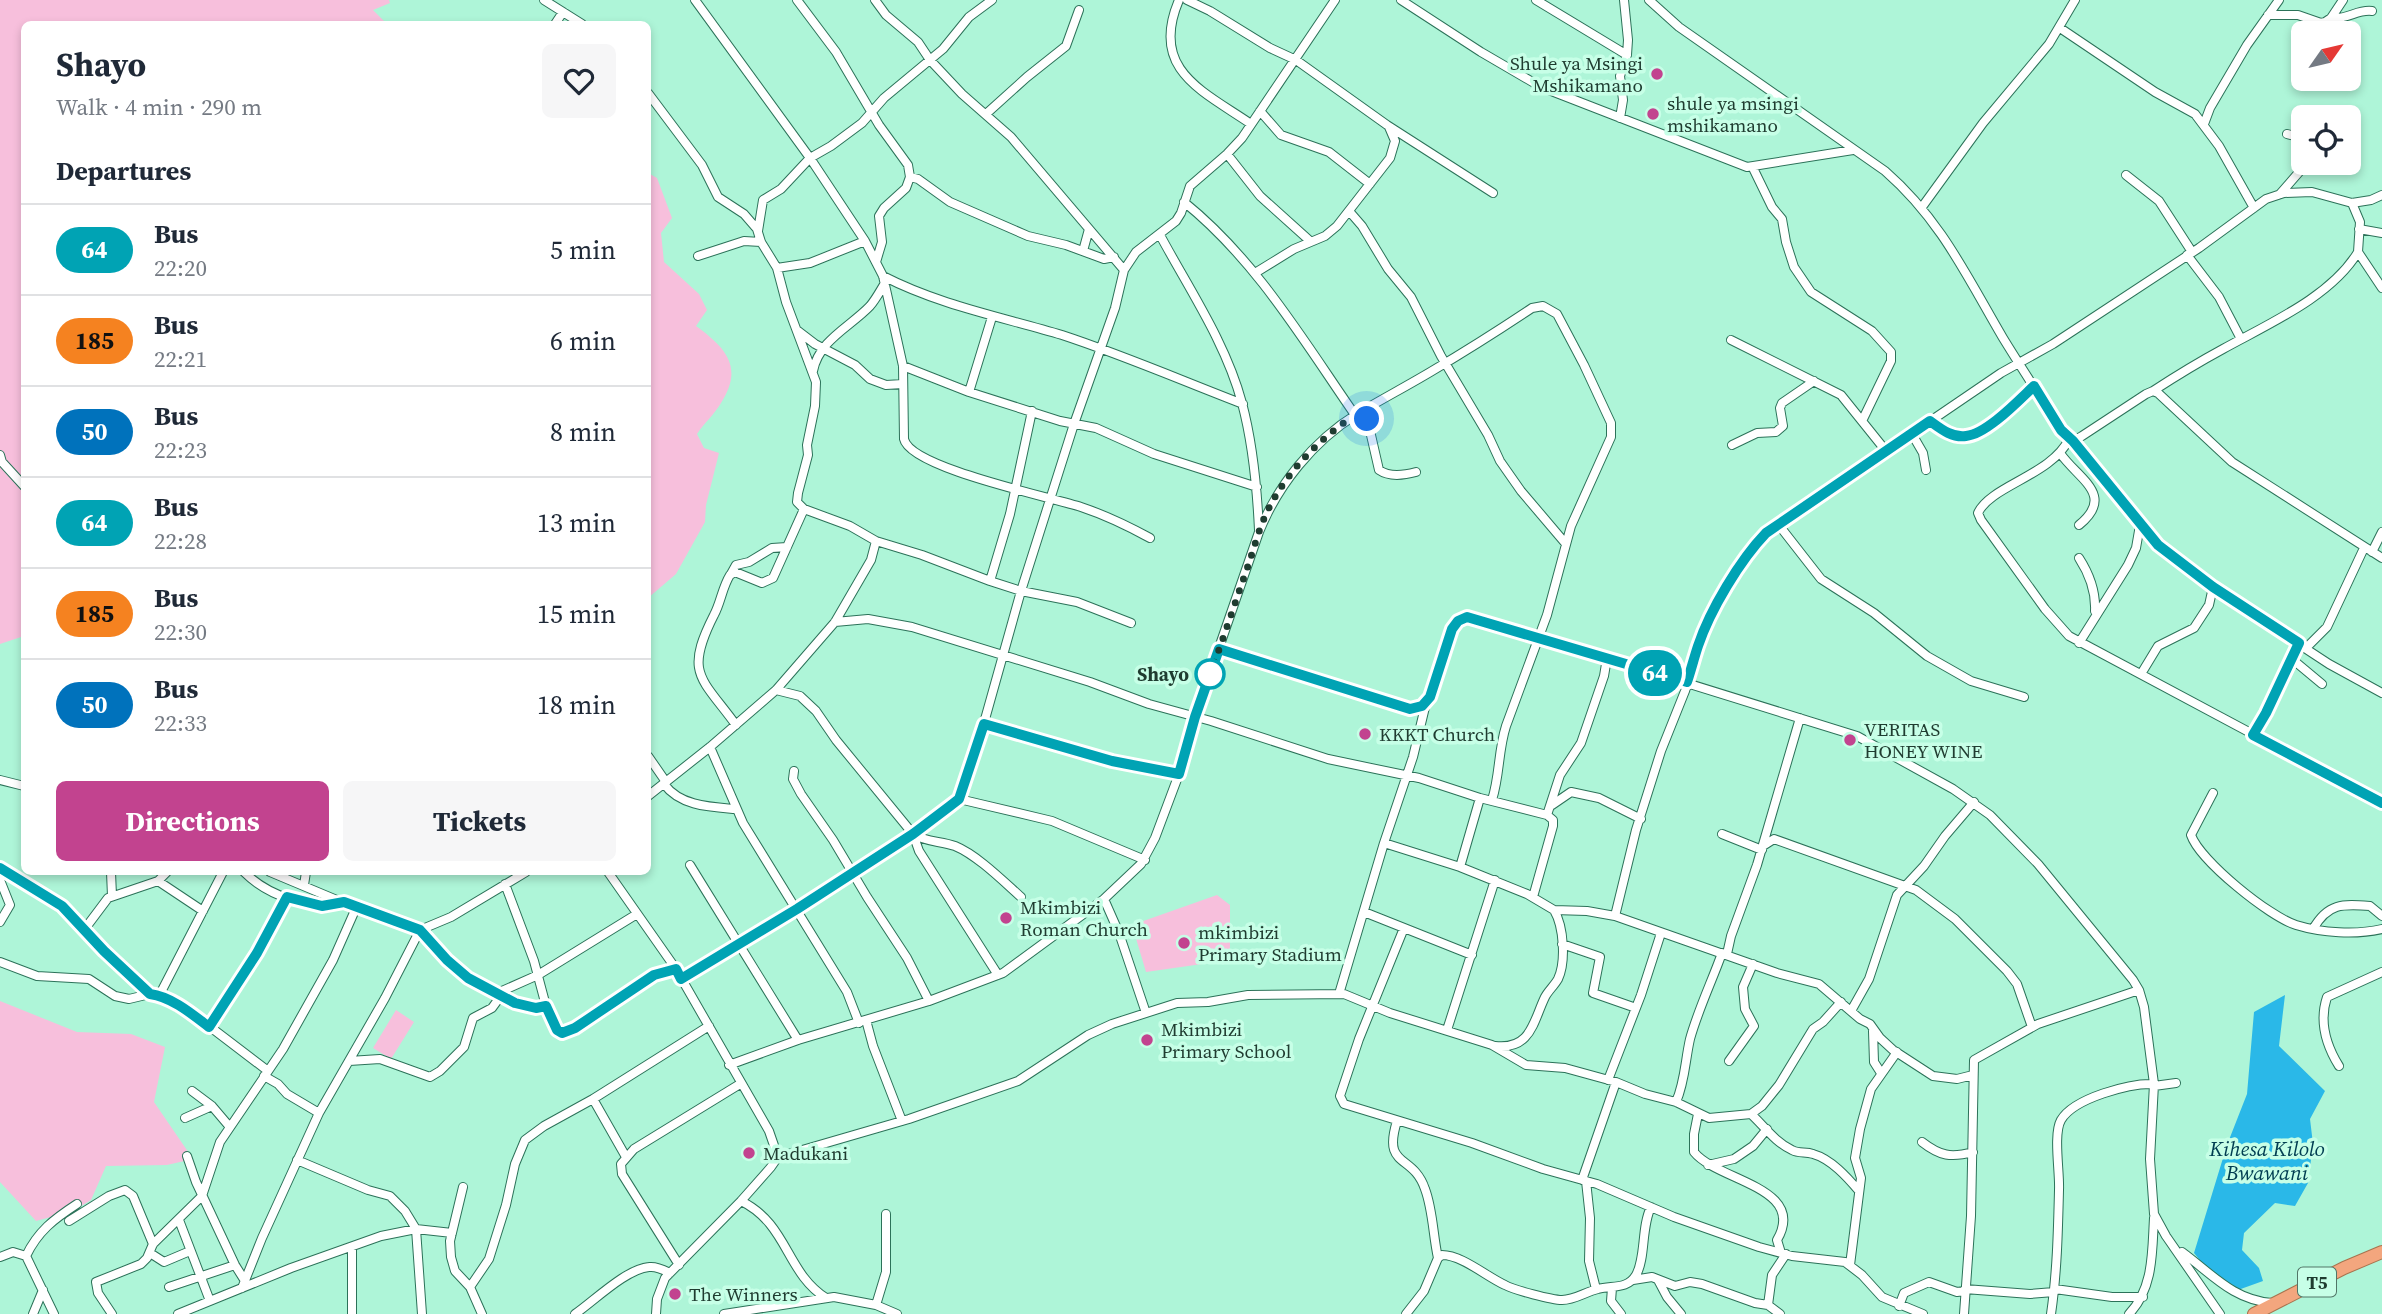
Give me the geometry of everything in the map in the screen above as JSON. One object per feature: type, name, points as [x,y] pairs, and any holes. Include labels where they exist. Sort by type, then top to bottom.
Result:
[{"type":"highway","name":"T5","points":[[2254,1314],[2344,1268],[2382,1252]]},
{"type":"street","points":[[544,0],[577,21]]},
{"type":"street","points":[[695,0],[810,158],[876,262],[884,280],[903,366],[904,439],[908,449],[929,460],[1016,491],[1051,498],[1103,515],[1150,538]]},
{"type":"street","points":[[797,0],[836,52],[872,113],[904,157],[910,177],[906,188],[880,213],[882,242],[876,262]]},
{"type":"street","points":[[875,0],[886,15],[918,42],[930,60],[962,94],[1016,141],[1124,270]]},
{"type":"street","points":[[992,0],[969,17],[943,49],[884,98],[872,113],[849,133],[810,158],[781,189],[762,200],[758,231],[761,242],[777,268],[816,382],[808,455],[797,502],[804,509],[839,521],[876,541],[1021,591],[1077,602],[1131,623]]},
{"type":"street","points":[[1179,0],[1170,36],[1172,56],[1177,65],[1195,87],[1251,124]]},
{"type":"street","points":[[1187,0],[1296,60],[1387,125],[1493,193]]},
{"type":"street","points":[[681,979],[797,909],[913,834],[959,799],[973,762],[1021,591],[1074,424],[1115,308],[1124,270],[1131,257],[1179,217],[1190,186],[1227,155],[1296,60],[1335,0]]},
{"type":"street","points":[[1401,0],[1541,87],[1747,167],[1754,168],[1797,157],[1853,149]]},
{"type":"street","points":[[1536,0],[1627,55]]},
{"type":"street","points":[[1649,0],[1679,27],[1885,171],[1922,207],[1946,238],[2061,430],[2158,545],[2213,587],[2329,664],[2382,693]]},
{"type":"street","points":[[1922,207],[1983,123],[2060,28],[2075,0]]},
{"type":"street","points":[[2204,124],[2210,108],[2247,45],[2279,0]]},
{"type":"street","points":[[2331,18],[2343,0]]},
{"type":"street","points":[[1620,118],[1623,100],[1620,76],[1627,55],[1628,36],[1626,2]]},
{"type":"street","points":[[986,114],[1066,46],[1079,10]]},
{"type":"street","points":[[2268,15],[2298,15],[2320,23],[2331,18],[2344,19],[2362,11],[2372,11]]},
{"type":"street","points":[[557,21],[563,12]]},
{"type":"street","points":[[2060,28],[2155,92],[2194,114],[2204,124],[2232,168],[2253,208]]},
{"type":"street","points":[[651,97],[702,165],[718,197],[744,214],[758,231]]},
{"type":"street","points":[[1260,111],[1281,135],[1329,152],[1370,184]]},
{"type":"street","points":[[1255,273],[1310,241],[1328,234],[1349,211],[1390,158],[1395,141],[1387,125]]},
{"type":"street","points":[[2287,134],[2291,135]]},
{"type":"street","points":[[1227,155],[1260,196],[1310,241]]},
{"type":"street","points":[[1754,168],[1772,207],[1782,219],[1792,263],[1806,286],[1811,292],[1872,331],[1892,352],[1891,361],[1863,419]]},
{"type":"street","points":[[2126,175],[2159,201],[2219,297],[2241,340]]},
{"type":"street","points":[[1615,916],[1623,875],[1661,751],[1699,645],[1722,594],[1756,543],[1778,524],[1930,421],[2190,254],[2253,208],[2280,194],[2297,175]]},
{"type":"street","points":[[910,177],[918,179],[950,202],[1028,236],[1106,259],[1114,257]]},
{"type":"street","points":[[2280,194],[2312,192],[2352,203],[2382,195]]},
{"type":"street","points":[[1184,202],[1213,226],[1255,273],[1355,415]]},
{"type":"street","points":[[2352,203],[2357,212],[2358,251],[2346,270],[2328,286],[2260,330],[2071,440],[2060,453],[1988,502],[1979,513],[2045,609],[2063,631],[2079,643],[2382,803]]},
{"type":"street","points":[[1349,211],[1362,226],[1388,269],[1402,283],[1500,461],[1521,491],[1566,544]]},
{"type":"street","points":[[1083,251],[1089,229]]},
{"type":"street","points":[[2359,229],[2382,233]]},
{"type":"street","points":[[1160,235],[1196,298],[1228,365],[1242,404],[1257,487],[1259,532]]},
{"type":"street","points":[[698,256],[744,241],[761,242]]},
{"type":"street","points":[[777,268],[810,263],[865,241]]},
{"type":"street","points":[[2358,251],[2382,288]]},
{"type":"street","points":[[884,280],[992,317],[1100,348],[1242,404]]},
{"type":"street","points":[[813,371],[824,348],[841,329],[871,305],[884,280]]},
{"type":"street","points":[[729,1065],[798,1040],[929,1001],[998,975],[1023,960],[1104,899],[1145,860],[1179,774],[1195,717],[1259,532],[1269,509],[1297,468],[1316,447],[1355,415],[1537,306],[1546,306],[1557,314],[1612,427],[1610,441],[1585,494],[1566,544],[1555,591],[1503,735],[1498,779],[1492,800]]},
{"type":"street","points":[[970,392],[992,317]]},
{"type":"street","points":[[798,331],[855,365],[876,383],[903,384]]},
{"type":"street","points":[[1731,340],[1845,398],[1886,451]]},
{"type":"street","points":[[903,366],[970,392],[1074,424],[1096,428],[1154,454],[1257,487]]},
{"type":"street","points":[[1732,444],[1757,433],[1779,430],[1783,421],[1780,406],[1814,381]]},
{"type":"street","points":[[1930,421],[1948,433],[1973,435],[1997,419],[2034,386]]},
{"type":"street","points":[[2153,391],[2165,398],[2232,462],[2382,558]]},
{"type":"street","points":[[1365,409],[1379,470],[1401,475],[1416,472]]},
{"type":"street","points":[[990,581],[1016,491],[1032,411]]},
{"type":"street","points":[[1912,434],[1923,453],[1926,470]]},
{"type":"street","points":[[2060,453],[2094,491],[2093,512],[2078,525]]},
{"type":"street","points":[[0,455],[2,462],[21,483]]},
{"type":"street","points":[[731,574],[735,572],[754,581],[767,582],[776,573],[804,509]]},
{"type":"street","points":[[1778,524],[1821,579],[1874,613],[1927,656],[1971,681],[2024,697]]},
{"type":"street","points":[[2079,643],[2128,565],[2136,548],[2140,525]]},
{"type":"street","points":[[2253,735],[2292,659],[2303,646],[2327,627],[2368,550],[2380,536]]},
{"type":"street","points":[[651,794],[776,690],[835,622],[871,560],[876,541]]},
{"type":"street","points":[[736,724],[711,692],[697,667],[704,634],[716,612],[720,593],[736,565],[749,562],[772,548],[787,547]]},
{"type":"street","points":[[2079,558],[2094,590],[2095,618]]},
{"type":"street","points":[[2141,674],[2158,646],[2194,628],[2209,605],[2213,587]]},
{"type":"street","points":[[1339,994],[1426,703],[1452,629],[1458,621],[1467,617],[1857,736],[1883,748],[1974,802],[2004,828],[2106,945],[2139,990],[2148,1033],[2154,1085],[2150,1158],[2154,1214],[2151,1264],[2143,1297],[2129,1314]]},
{"type":"street","points":[[835,622],[877,620],[912,627],[1328,759],[1435,782],[1480,798],[1547,815],[1553,820],[1553,826],[1533,897]]},
{"type":"street","points":[[1219,649],[1397,707],[1418,708],[1426,703]]},
{"type":"street","points":[[1547,815],[1560,775],[1581,743],[1604,676],[1607,658]]},
{"type":"street","points":[[2292,659],[2322,684]]},
{"type":"street","points":[[776,690],[800,696],[816,711],[836,740],[913,834],[962,849],[1021,897]]},
{"type":"street","points":[[1676,1102],[1685,1075],[1686,1056],[1694,1027],[1725,953],[1762,848],[1800,718]]},
{"type":"street","points":[[984,724],[1112,761],[1179,774]]},
{"type":"street","points":[[710,747],[735,809],[863,1022],[902,1121]]},
{"type":"street","points":[[651,761],[671,792],[688,802],[735,809]]},
{"type":"street","points":[[794,771],[793,779],[801,794],[907,958],[929,1001]]},
{"type":"street","points":[[1,782],[21,785]]},
{"type":"street","points":[[1552,805],[1571,792],[1599,798],[1641,819]]},
{"type":"street","points":[[2213,793],[2191,839],[2215,868],[2280,919],[2296,925],[2313,929],[2369,932],[2382,929]]},
{"type":"street","points":[[1460,867],[1480,798]]},
{"type":"street","points":[[959,799],[1052,821],[1145,860]]},
{"type":"street","points":[[1851,1011],[1869,979],[1893,902],[1974,802]]},
{"type":"street","points":[[1767,828],[1774,839],[1916,890],[1931,899],[2007,971],[2017,984],[2032,1027]]},
{"type":"street","points":[[913,834],[919,850],[998,975]]},
{"type":"street","points":[[1723,834],[1762,848]]},
{"type":"street","points":[[1762,848],[1774,839]]},
{"type":"street","points":[[1384,843],[1495,880],[1554,910],[1587,911],[1615,916],[1777,973],[1819,984],[1897,1052],[1933,1076],[1958,1079],[1973,1075]]},
{"type":"street","points":[[690,865],[798,1040]]},
{"type":"street","points":[[0,868],[62,906],[155,995],[209,1027],[287,1094],[319,1113]]},
{"type":"street","points":[[111,875],[112,896]]},
{"type":"street","points":[[85,930],[103,903],[112,896],[158,881],[164,875]]},
{"type":"street","points":[[155,995],[204,911],[222,875]]},
{"type":"street","points":[[248,875],[257,883],[287,897],[322,906],[344,902]]},
{"type":"street","points":[[278,875],[356,908],[420,930],[456,969],[501,997],[528,1007],[546,1006]]},
{"type":"street","points":[[304,885],[306,875]]},
{"type":"street","points":[[243,1285],[319,1113],[420,930],[451,917],[518,875]]},
{"type":"street","points":[[610,875],[676,969],[769,1131],[778,1157]]},
{"type":"street","points":[[0,880],[10,905],[0,922]]},
{"type":"street","points":[[1447,1030],[1495,880]]},
{"type":"street","points":[[158,881],[204,911]]},
{"type":"street","points":[[505,884],[538,975],[546,1006],[557,1030],[562,1033],[654,975],[676,969]]},
{"type":"street","points":[[209,1027],[257,953],[287,897]]},
{"type":"street","points":[[1104,899],[1119,933],[1146,1013]]},
{"type":"street","points":[[2313,929],[2328,908],[2337,906],[2370,906],[2382,916]]},
{"type":"street","points":[[112,1314],[98,1293],[96,1282],[141,1264],[153,1244],[202,1196],[220,1142],[266,1074],[333,960],[356,908]]},
{"type":"street","points":[[1492,1045],[1510,1046],[1527,1036],[1545,997],[1561,972],[1562,929],[1554,910]]},
{"type":"street","points":[[1364,912],[1472,955]]},
{"type":"street","points":[[349,1061],[380,1059],[430,1077],[440,1071],[464,1047],[473,1018],[491,1010],[501,997],[637,914]]},
{"type":"street","points":[[1404,928],[1359,1039],[1340,1098],[1346,1105],[1584,1180],[1715,1232],[1783,1254],[1842,1261],[1862,1275],[1878,1294],[1899,1306],[1923,1314],[1932,1314]]},
{"type":"street","points":[[1596,1289],[1589,1261],[1590,1218],[1584,1180],[1612,1081],[1661,933]]},
{"type":"street","points":[[1562,944],[1600,957],[1593,993],[1636,1008]]},
{"type":"street","points":[[0,962],[37,976],[89,979],[115,996],[129,999],[155,995]]},
{"type":"street","points":[[1729,1061],[1754,1026],[1745,1009],[1743,987],[1753,964]]},
{"type":"street","points":[[2339,1066],[2327,1043],[2323,1009],[2327,997],[2382,972]]},
{"type":"street","points":[[1964,1314],[1971,1216],[1974,1060],[2032,1027],[2139,990]]},
{"type":"street","points":[[665,1314],[655,1312],[660,1289],[670,1273],[741,1201],[778,1157],[902,1121],[1018,1081],[1088,1035],[1177,1003],[1208,1002],[1248,995],[1339,994],[1492,1045],[1526,1065],[1564,1068],[1612,1081],[1676,1102],[1709,1118],[1751,1114],[1769,1099],[1813,1029],[1840,1002]]},
{"type":"street","points":[[470,1287],[489,1259],[506,1205],[515,1164],[525,1140],[709,1026]]},
{"type":"street","points":[[1872,1028],[1874,1062],[1881,1073]]},
{"type":"street","points":[[1850,1265],[1861,1175],[1855,1158],[1857,1141],[1868,1097],[1897,1052]]},
{"type":"street","points":[[2051,1314],[2060,1186],[2058,1137],[2061,1120],[2076,1107],[2106,1093],[2143,1083],[2176,1083]]},
{"type":"street","points":[[679,1265],[622,1174],[621,1164],[634,1149],[740,1084]]},
{"type":"street","points":[[192,1091],[212,1106],[229,1126]]},
{"type":"street","points":[[593,1099],[626,1157]]},
{"type":"street","points":[[185,1118],[212,1106]]},
{"type":"street","points":[[1698,1114],[1693,1149],[1708,1165],[1760,1187],[1774,1199],[1784,1219],[1777,1241],[1783,1254]]},
{"type":"street","points":[[1751,1114],[1789,1149],[1824,1159],[1844,1174],[1859,1191]]},
{"type":"street","points":[[1397,1121],[1391,1138],[1392,1146],[1400,1159],[1417,1172],[1425,1189],[1438,1258],[1424,1291],[1406,1314]]},
{"type":"street","points":[[1708,1165],[1734,1159],[1753,1146],[1767,1129]]},
{"type":"street","points":[[1922,1142],[1948,1157],[1973,1152]]},
{"type":"street","points":[[187,1156],[202,1196],[243,1285]]},
{"type":"street","points":[[298,1160],[368,1190],[390,1196],[405,1212],[416,1229],[422,1314]]},
{"type":"street","points":[[463,1187],[450,1249],[453,1265],[460,1278],[470,1287],[482,1314]]},
{"type":"street","points":[[69,1221],[109,1196],[125,1191],[132,1196],[153,1244]]},
{"type":"street","points":[[741,1201],[766,1218],[787,1247],[805,1282],[826,1298]]},
{"type":"street","points":[[26,1256],[46,1226],[77,1204]]},
{"type":"street","points":[[1633,1280],[1639,1269],[1644,1230],[1651,1207]]},
{"type":"street","points":[[876,1305],[886,1272],[886,1214]]},
{"type":"street","points":[[2154,1214],[2220,1314]]},
{"type":"street","points":[[179,1220],[209,1301]]},
{"type":"street","points":[[178,1314],[243,1285],[381,1236],[416,1229],[452,1233]]},
{"type":"street","points":[[2172,1245],[2231,1290],[2246,1298],[2275,1303]]},
{"type":"street","points":[[352,1247],[352,1314]]},
{"type":"street","points":[[150,1253],[164,1262],[190,1251]]},
{"type":"street","points":[[0,1257],[13,1252],[26,1256],[54,1314]]},
{"type":"street","points":[[1768,1305],[1772,1275],[1783,1254]]},
{"type":"street","points":[[1438,1258],[1442,1255],[1450,1256],[1508,1287],[1553,1299],[1573,1298],[1596,1289],[1612,1288],[1649,1277],[1675,1286],[1690,1282],[1702,1284],[1768,1305],[1780,1314]]},
{"type":"street","points":[[169,1287],[235,1265]]},
{"type":"street","points":[[575,1314],[635,1272],[649,1267],[670,1273]]},
{"type":"street","points":[[1658,1280],[1681,1314]]},
{"type":"street","points":[[1899,1306],[1904,1293],[1927,1282],[1937,1283],[1957,1292],[1965,1290],[2030,1294],[2054,1290],[2112,1297],[2143,1297]]},
{"type":"street","points":[[1612,1288],[1611,1301],[1621,1314]]},
{"type":"street","points":[[33,1314],[43,1290]]},
{"type":"street","points":[[724,1314],[826,1298],[847,1298],[876,1305],[897,1314]]},
{"type":"shaded area","points":[[0,0],[389,0],[390,3],[373,10],[384,21],[21,21],[21,637],[0,644]]},
{"type":"shaded area","points":[[651,175],[657,178],[672,218],[661,233],[664,262],[699,294],[707,310],[696,326],[716,342],[728,359],[731,369],[728,390],[697,434],[704,448],[719,453],[706,505],[705,522],[676,574],[651,595]]},
{"type":"shaded area","name":"mkimbizi Primary Stadium","points":[[1217,895],[1230,905],[1230,960],[1146,972],[1132,925]]},
{"type":"shaded area","points":[[0,1001],[77,1032],[131,1034],[165,1047],[154,1102],[193,1159],[167,1165],[106,1166],[91,1200],[73,1211],[36,1221],[0,1182]]},
{"type":"shaded area","points":[[396,1010],[414,1022],[391,1059],[373,1048]]},
{"type":"water","name":"Kihesa Kilolo Bwawani","points":[[2285,995],[2279,1046],[2325,1091],[2310,1119],[2313,1144],[2308,1183],[2295,1206],[2275,1203],[2244,1233],[2242,1250],[2259,1268],[2263,1281],[2238,1290],[2211,1274],[2194,1253],[2227,1145],[2247,1094],[2254,1012]]},
{"type":"bus line","name":"64","points":[[0,868],[62,906],[104,951],[150,994],[183,1009],[209,1027],[257,953],[287,897],[322,906],[344,902],[420,930],[456,969],[468,978],[515,1003],[536,1008],[546,1006],[557,1030],[562,1033],[575,1028],[654,975],[676,969],[681,979],[797,909],[913,834],[959,799],[984,724],[1112,761],[1179,774],[1195,717],[1219,649],[1397,707],[1418,708],[1430,697],[1452,629],[1458,621],[1467,617],[1687,682],[1699,645],[1722,594],[1766,533],[1930,421],[1948,433],[1973,435],[1997,419],[2034,386],[2061,430],[2158,545],[2213,587],[2299,643],[2253,735],[2382,803]]},
{"type":"place","name":"Shule ya Msingi Mshikamano","points":[[1657,74]]},
{"type":"place","name":"shule ya msingi mshikamano","points":[[1653,114]]},
{"type":"place","name":"Shayo","points":[[1210,674]]},
{"type":"place","name":"KKKT Church","points":[[1365,734]]},
{"type":"place","name":"VERITAS HONEY WINE","points":[[1850,740]]},
{"type":"place","name":"Mkimbizi Roman Church","points":[[1006,918]]},
{"type":"place","name":"mkimbizi Primary Stadium","points":[[1184,943]]},
{"type":"place","name":"Mkimbizi Primary School","points":[[1147,1040]]},
{"type":"place","name":"Madukani","points":[[749,1153]]},
{"type":"place","name":"The Winners","points":[[675,1294]]},
{"type":"route","points":[[1210,674],[1259,532],[1279,490],[1301,462],[1346,422],[1365,409],[1367,419]]}]
